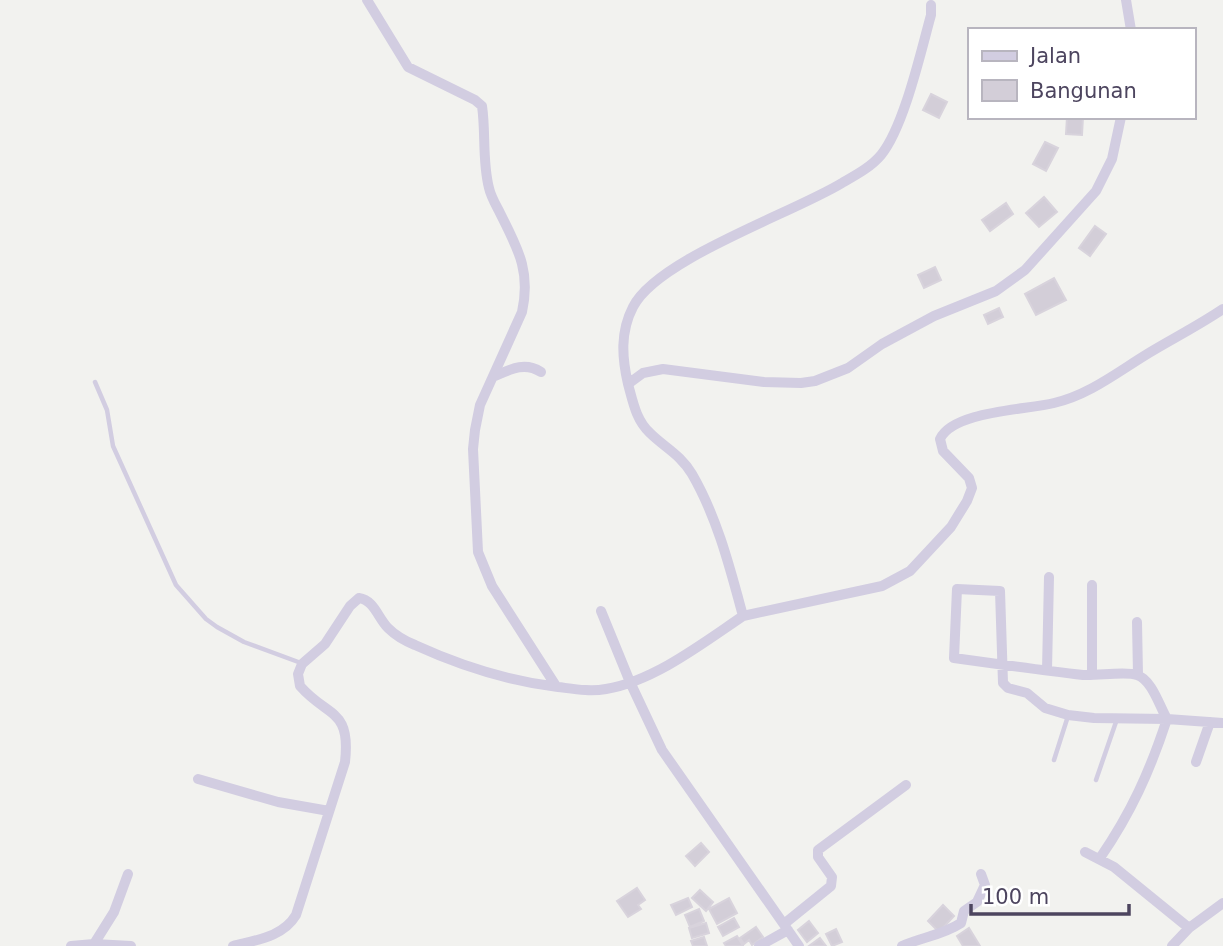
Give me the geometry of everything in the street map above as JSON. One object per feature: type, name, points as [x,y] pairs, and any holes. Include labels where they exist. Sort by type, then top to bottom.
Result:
[{"type":"street","points":[[367,0],[408,67],[482,106],[483,150],[489,190],[515,243],[526,275],[526,296],[522,312],[480,405],[472,449],[478,552],[492,586],[556,687]]},
{"type":"street","points":[[1126,0],[1131,28]]},
{"type":"street","points":[[743,617],[728,565],[702,494],[687,466],[648,432],[633,405],[623,355],[625,328],[633,306],[651,284],[740,232],[826,193],[860,172],[880,155],[894,133],[904,106],[931,15],[931,5]]},
{"type":"street","points":[[628,384],[643,373],[663,369],[764,382],[815,381],[848,368],[881,344],[941,312],[996,292],[1025,270],[1096,191],[1112,159],[1121,119]]},
{"type":"street","points":[[233,946],[276,934],[292,922],[300,906],[345,762],[347,739],[340,720],[300,686],[298,674],[302,664],[332,636],[353,602],[362,598],[371,604],[388,628],[415,645],[505,678],[592,690],[630,682],[691,652],[743,617],[882,586],[898,579],[935,546],[967,501],[972,488],[969,478],[940,447],[940,439],[949,427],[983,415],[1056,403],[1084,392],[1223,309]]},
{"type":"street","points":[[493,377],[523,366],[534,367],[541,372]]},
{"type":"street","points":[[1047,670],[1049,577]]},
{"type":"street","points":[[1092,585],[1092,675]]},
{"type":"street","points":[[1100,859],[1137,799],[1167,719],[1149,685],[1138,675],[1092,675],[1047,670],[1001,664],[954,658],[957,589],[1000,590],[1001,664],[1003,683],[1008,688],[1027,694],[1045,708],[1094,719],[1167,719],[1223,723]]},
{"type":"street","points":[[601,611],[662,750],[709,821],[799,946]]},
{"type":"street","points":[[1137,622],[1138,675]]},
{"type":"street","points":[[1196,762],[1210,722]]},
{"type":"street","points":[[198,779],[291,805],[329,811]]},
{"type":"street","points":[[759,946],[786,927],[831,886],[832,877],[818,857],[818,849],[906,785]]},
{"type":"street","points":[[1085,852],[1100,859],[1189,928]]},
{"type":"street","points":[[94,944],[114,912],[128,874]]},
{"type":"street","points":[[902,946],[924,936],[947,932],[961,923],[964,911],[978,901],[985,885],[981,874]]},
{"type":"street","points":[[1172,946],[1189,928],[1223,903]]},
{"type":"street","points":[[71,946],[131,946]]},
{"type":"lane","points":[[95,382],[107,410],[113,446],[176,585],[206,619],[217,627],[244,642],[302,664]]},
{"type":"lane","points":[[1054,760],[1068,715]]},
{"type":"lane","points":[[1096,780],[1117,719]]},
{"type":"building","points":[[931,94],[947,102],[939,118],[923,110]]},
{"type":"building","points":[[1067,119],[1083,119],[1082,135],[1066,134]]},
{"type":"building","points":[[1045,142],[1058,148],[1046,171],[1033,164]]},
{"type":"building","points":[[1044,197],[1057,212],[1039,227],[1026,213]]},
{"type":"building","points":[[1006,203],[1013,214],[990,231],[982,220]]},
{"type":"building","points":[[1095,226],[1106,234],[1090,256],[1079,248]]},
{"type":"building","points":[[935,267],[941,280],[924,288],[918,275]]},
{"type":"building","points":[[1054,278],[1066,300],[1036,315],[1025,294]]},
{"type":"building","points":[[999,308],[1003,317],[988,324],[984,315]]},
{"type":"building","points":[[701,843],[709,852],[695,866],[686,856]]},
{"type":"building","points":[[637,888],[645,900],[638,905],[641,909],[628,917],[617,901]]},
{"type":"building","points":[[700,890],[713,902],[706,911],[692,898]]},
{"type":"building","points":[[688,898],[692,907],[676,915],[671,905]]},
{"type":"building","points":[[729,898],[737,913],[717,924],[709,909]]},
{"type":"building","points":[[943,905],[954,916],[939,932],[928,921]]},
{"type":"building","points":[[699,909],[704,921],[690,927],[685,915]]},
{"type":"building","points":[[734,918],[739,927],[723,936],[718,927]]},
{"type":"building","points":[[809,921],[818,933],[807,942],[798,930]]},
{"type":"building","points":[[706,923],[709,933],[692,938],[689,928]]},
{"type":"building","points":[[756,927],[763,937],[752,945],[749,940],[744,944],[740,938]]},
{"type":"building","points":[[969,928],[980,946],[963,946],[957,936]]},
{"type":"building","points":[[836,929],[842,942],[832,946],[826,934]]},
{"type":"building","points":[[737,936],[743,946],[726,946],[724,943]]},
{"type":"building","points":[[704,937],[707,946],[693,946],[691,941]]},
{"type":"building","points":[[820,938],[826,946],[809,946]]}]
